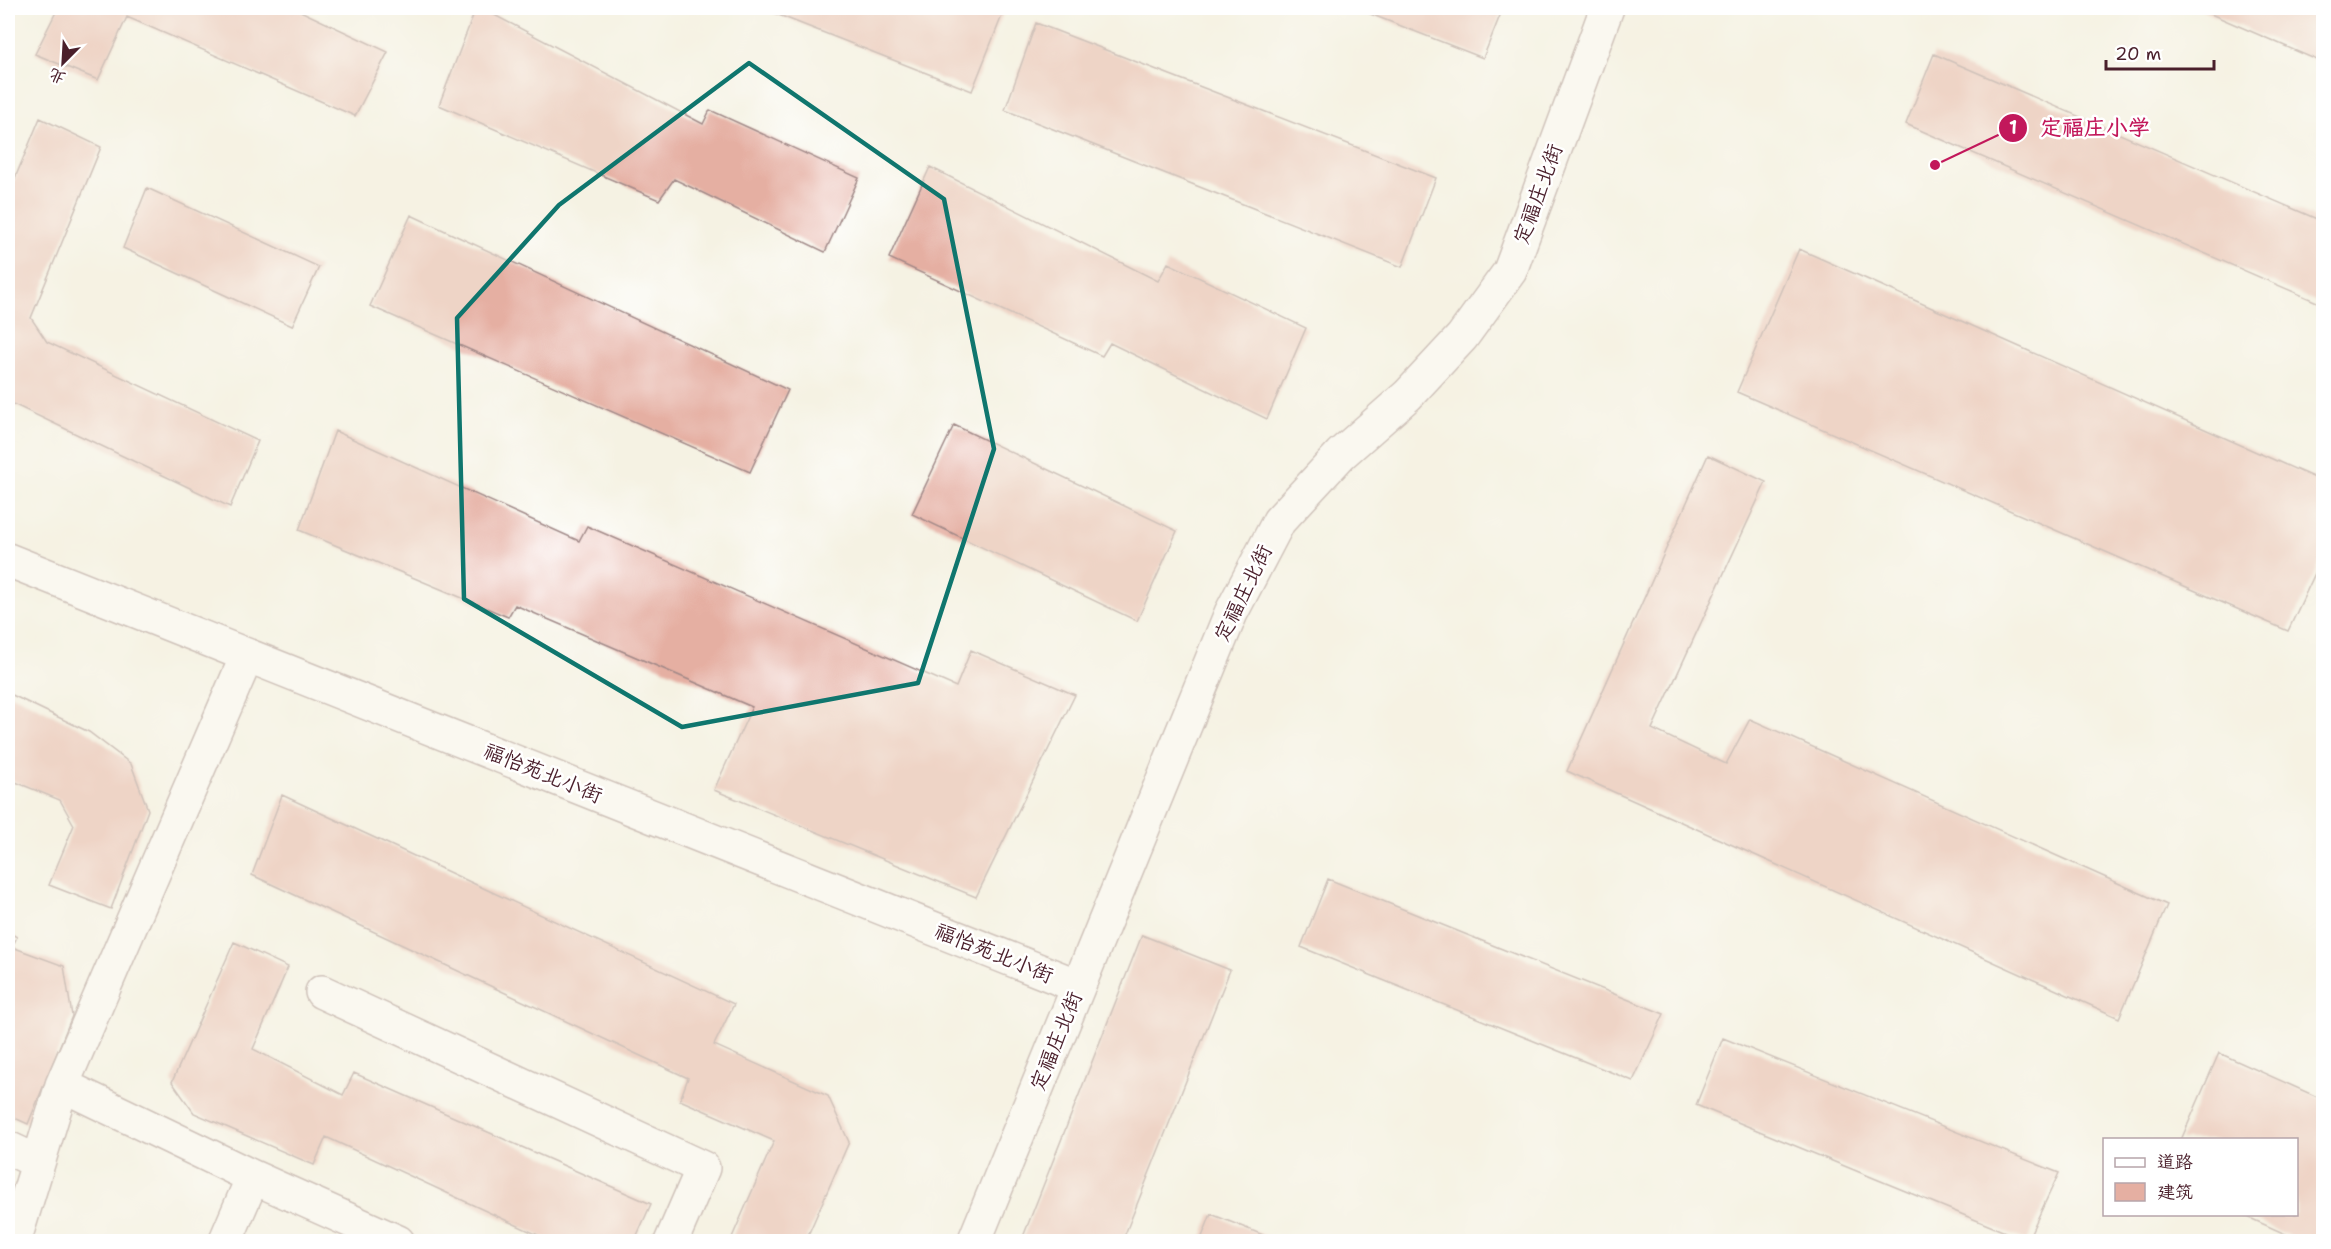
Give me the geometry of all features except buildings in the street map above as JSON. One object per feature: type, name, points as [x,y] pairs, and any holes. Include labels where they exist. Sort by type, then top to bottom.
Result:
[{"type":"street","name":"定福庄北街","points":[[974,1242],[1231,613],[1278,521],[1341,454],[1408,395],[1461,337],[1510,271],[1607,8]]},
{"type":"street","name":"福怡苑北小街","points":[[8,560],[1078,986]]},
{"type":"street","points":[[14,1242],[62,1085],[247,656]]},
{"type":"street","points":[[322,992],[703,1168],[671,1242]]},
{"type":"street","points":[[62,1085],[253,1177],[398,1242]]},
{"type":"street","points":[[8,1148],[38,1162]]},
{"type":"street","points":[[225,1242],[253,1177]]},
{"type":"highlighted area","points":[[749,63],[944,199],[994,449],[918,683],[682,727],[464,599],[457,318],[559,205]]},
{"type":"place","name":"定福庄小学","points":[[1935,165]]}]
